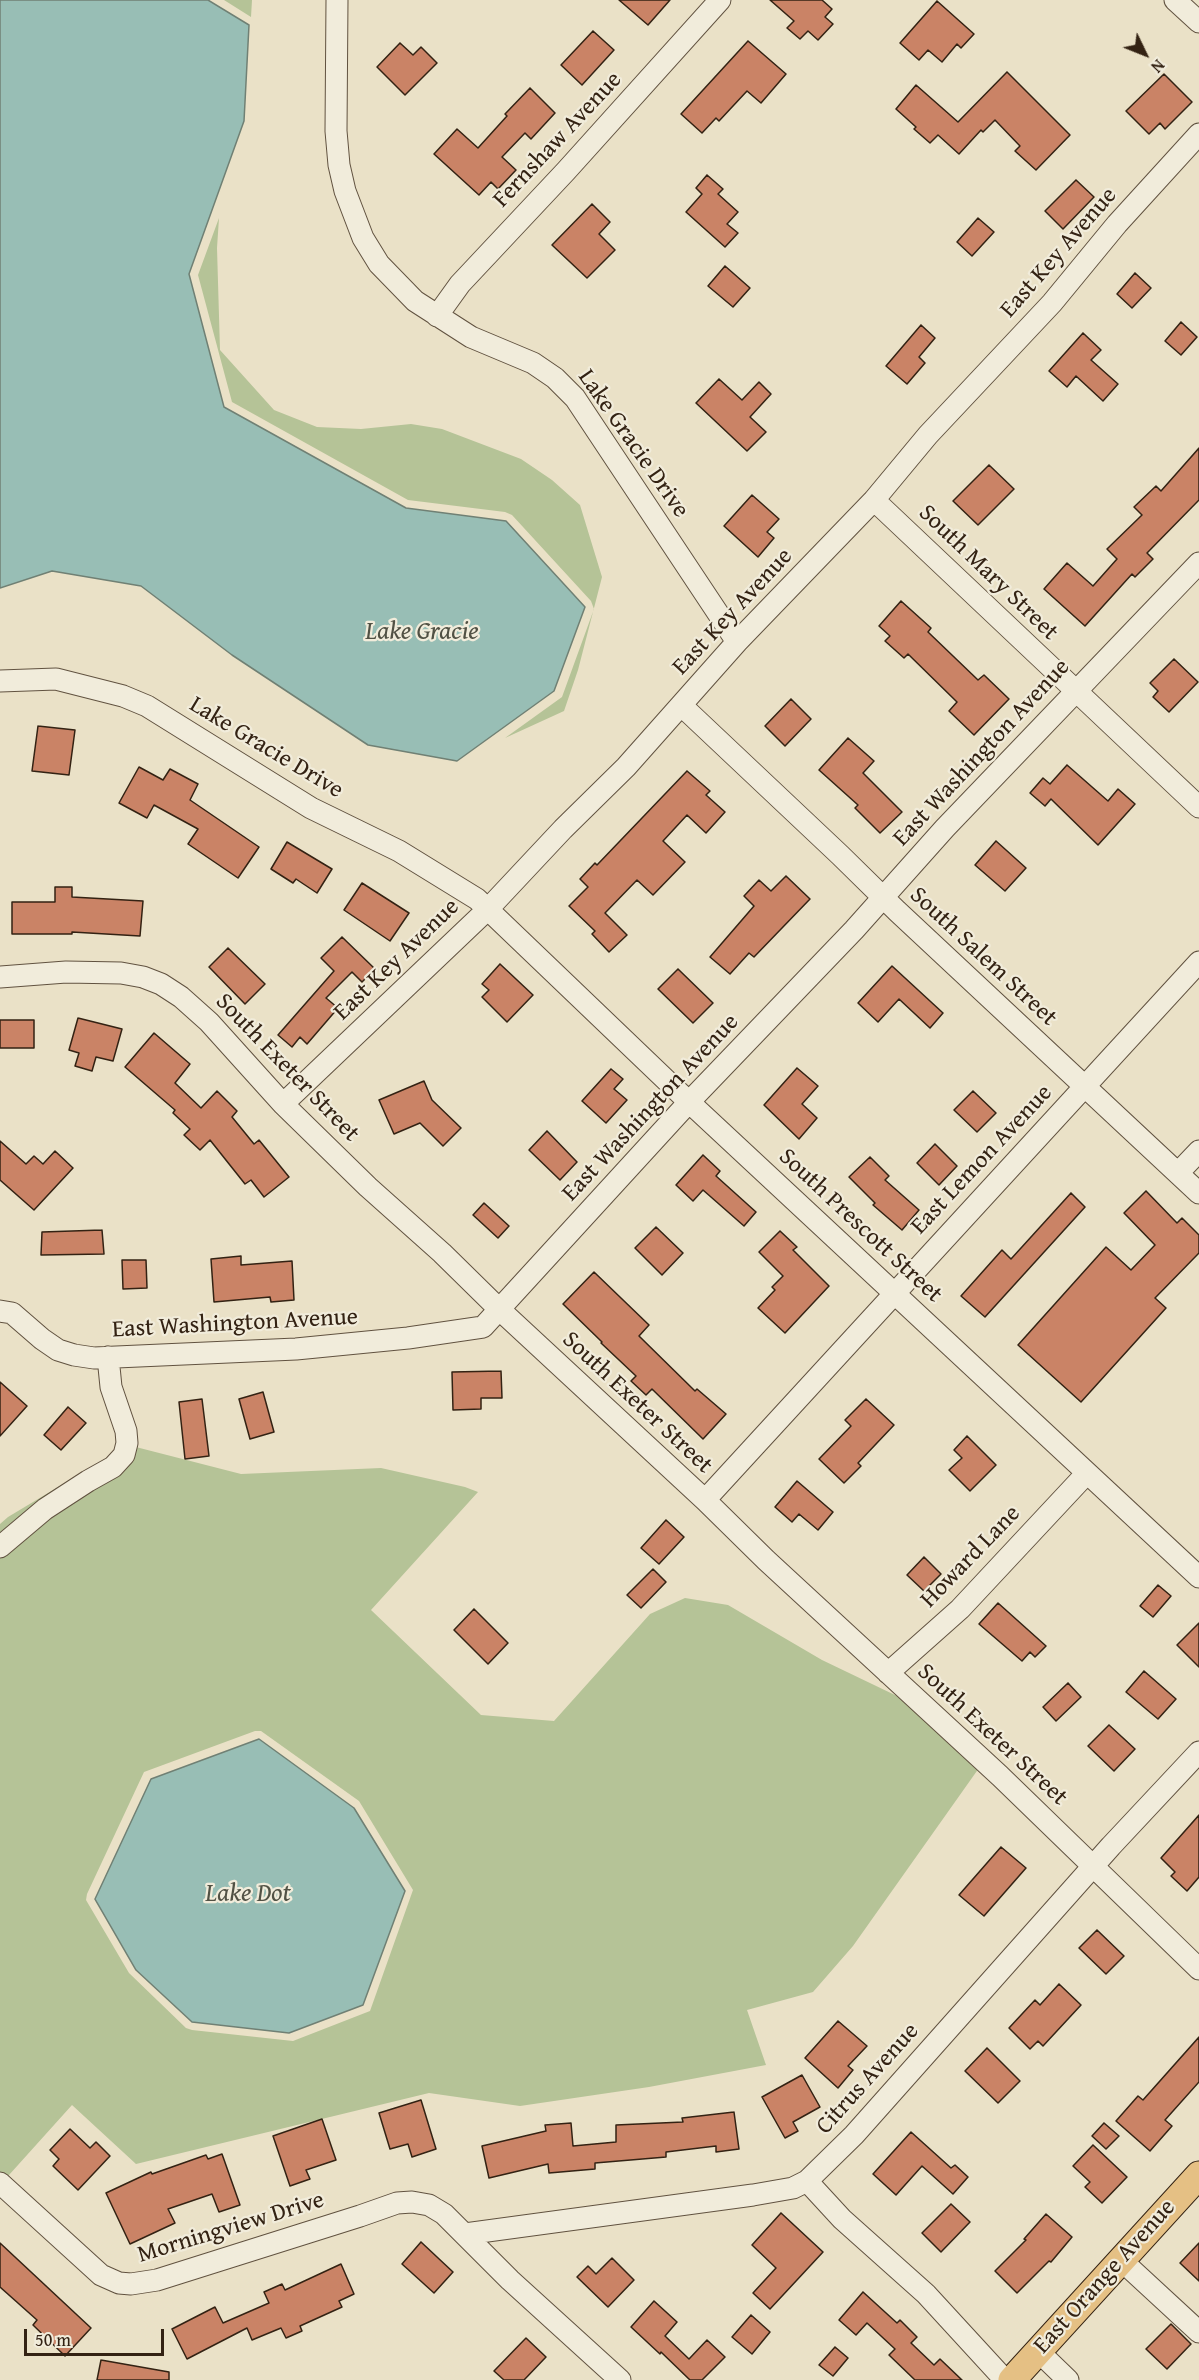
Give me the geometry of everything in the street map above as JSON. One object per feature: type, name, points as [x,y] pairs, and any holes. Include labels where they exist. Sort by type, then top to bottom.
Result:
[{"type":"main road","name":"East Orange Avenue","points":[[1012,2380],[1199,2175]]},
{"type":"street","name":"Lake Gracie Drive","points":[[337,0],[336,131],[339,165],[345,191],[363,238],[379,264],[415,301],[471,337],[532,363],[555,378],[575,398],[737,642]]},
{"type":"street","name":"Fernshaw Avenue","points":[[437,316],[460,284],[566,171],[720,0]]},
{"type":"street","points":[[1175,0],[1199,22]]},
{"type":"street","name":"East Key Avenue","points":[[283,1104],[488,909],[682,706],[737,642],[874,500],[928,435],[1052,303],[1117,224],[1199,134]]},
{"type":"street","name":"South Mary Street","points":[[874,500],[1199,807]]},
{"type":"street","name":"East Washington Avenue","points":[[0,1311],[12,1313],[58,1350],[74,1355],[108,1357],[296,1349],[408,1338],[483,1327],[945,828],[1199,563]]},
{"type":"street","name":"Lake Gracie Drive","points":[[0,681],[56,679],[123,696],[147,706],[311,808],[399,851],[454,883],[488,909]]},
{"type":"street","name":"South Salem Street","points":[[682,706],[1199,1193]]},
{"type":"street","name":"South Prescott Street","points":[[488,909],[689,1102],[1199,1577]]},
{"type":"street","name":"East Lemon Avenue","points":[[705,1500],[1199,962]]},
{"type":"street","name":"South Exeter Street","points":[[0,977],[66,972],[121,973],[143,977],[161,984],[181,997],[208,1022],[283,1104],[368,1187],[442,1253],[766,1560],[1000,1776],[1199,1969]]},
{"type":"street","points":[[1178,1173],[1199,1151]]},
{"type":"street","points":[[0,1547],[45,1509],[113,1467],[124,1455],[127,1443],[126,1431],[111,1387],[108,1357]]},
{"type":"street","name":"Howard Lane","points":[[888,1673],[960,1609],[1087,1473]]},
{"type":"street","name":"Citrus Avenue","points":[[465,2234],[753,2196],[793,2188],[807,2181],[854,2135],[1092,1867],[1199,1752]]},
{"type":"street","points":[[807,2181],[842,2218],[926,2294],[1005,2380]]},
{"type":"street","name":"Morningview Drive","points":[[0,2183],[101,2275],[119,2283],[131,2284],[157,2280],[360,2217],[397,2203],[412,2202],[429,2205],[444,2214],[510,2280],[620,2380]]},
{"type":"street","points":[[1121,2260],[1199,2332]]},
{"type":"street","points":[[1038,2351],[1068,2380]]},
{"type":"green space","points":[[224,0],[252,0],[251,17]]},
{"type":"green space","points":[[219,218],[217,248],[220,350],[274,410],[317,427],[361,429],[411,424],[442,429],[521,459],[552,480],[580,505],[602,577],[594,609],[591,601],[512,515],[505,512],[408,500],[232,402],[198,275]]},
{"type":"green space","points":[[593,611],[578,670],[564,711],[505,738],[562,697]]},
{"type":"green space","points":[[128,1445],[241,1474],[381,1468],[465,1487],[478,1492],[371,1610],[481,1715],[554,1721],[650,1614],[685,1598],[728,1605],[822,1660],[897,1696],[979,1768],[853,1946],[813,1992],[747,2010],[766,2065],[649,2087],[520,2106],[429,2093],[136,2164],[72,2105],[0,2185],[0,1524]],"holes":[[[255,1731],[261,1731],[359,1801],[413,1890],[370,2011],[293,2041],[186,2028],[129,1973],[86,1900],[144,1772]]]},
{"type":"water","name":"Lake Gracie","points":[[0,0],[208,0],[249,25],[244,121],[189,274],[224,407],[406,508],[506,521],[585,607],[554,691],[457,761],[368,745],[232,655],[141,586],[52,571],[0,588]]},
{"type":"water","name":"Lake Dot","points":[[259,1739],[354,1808],[405,1891],[363,2005],[289,2033],[192,2022],[136,1970],[95,1899],[151,1779]]},
{"type":"building","points":[[619,0],[670,0],[648,25]]},
{"type":"building","points":[[770,0],[822,0],[832,9],[825,17],[833,24],[818,40],[808,31],[800,39],[787,28],[794,21]]},
{"type":"building","points":[[937,1],[974,34],[961,48],[957,44],[942,62],[928,50],[919,60],[900,43]]},
{"type":"building","points":[[593,31],[614,50],[582,85],[561,65]]},
{"type":"building","points":[[748,41],[786,74],[761,103],[747,91],[719,121],[716,118],[702,133],[681,114]]},
{"type":"building","points":[[400,43],[413,55],[421,47],[437,63],[405,95],[377,67]]},
{"type":"building","points":[[1007,72],[1070,135],[1036,170],[1015,151],[1020,146],[995,120],[983,132],[981,130],[959,154],[938,135],[930,143],[896,109],[916,85],[958,122]]},
{"type":"building","points":[[1164,74],[1192,102],[1165,129],[1160,123],[1149,134],[1126,111]]},
{"type":"building","points":[[530,88],[555,113],[531,139],[525,133],[502,157],[516,170],[498,189],[491,182],[479,195],[434,154],[457,129],[478,148],[507,116],[505,114]]},
{"type":"building","points":[[707,175],[723,189],[718,194],[738,212],[727,224],[738,233],[725,247],[686,212],[702,194],[696,188]]},
{"type":"building","points":[[1076,180],[1094,197],[1063,229],[1045,211]]},
{"type":"building","points":[[592,204],[610,222],[599,234],[615,250],[587,278],[552,245]]},
{"type":"building","points":[[978,218],[994,232],[972,256],[957,242]]},
{"type":"building","points":[[725,266],[750,288],[733,307],[708,286]]},
{"type":"building","points":[[1135,273],[1151,288],[1132,308],[1117,294]]},
{"type":"building","points":[[1181,322],[1197,337],[1181,355],[1165,341]]},
{"type":"building","points":[[921,325],[935,338],[919,357],[925,363],[907,384],[886,366]]},
{"type":"building","points":[[1083,333],[1101,350],[1091,360],[1118,384],[1103,401],[1076,376],[1067,387],[1049,371]]},
{"type":"building","points":[[719,379],[742,400],[759,382],[771,394],[750,417],[766,432],[747,451],[696,403]]},
{"type":"building","points":[[1199,448],[1199,500],[1147,553],[1153,559],[1135,577],[1132,574],[1085,626],[1044,589],[1067,563],[1093,586],[1117,559],[1107,549],[1142,515],[1134,507],[1156,486],[1161,491]]},
{"type":"building","points":[[989,465],[1014,489],[978,525],[953,501]]},
{"type":"building","points":[[752,495],[779,519],[767,532],[774,538],[758,557],[724,526]]},
{"type":"building","points":[[901,601],[931,628],[928,632],[978,680],[984,675],[1009,699],[974,735],[949,711],[957,702],[908,654],[904,658],[885,641],[890,636],[879,626]]},
{"type":"building","points":[[1174,659],[1198,682],[1169,712],[1153,697],[1158,691],[1150,683]]},
{"type":"building","points":[[791,699],[811,719],[785,746],[765,726]]},
{"type":"building","points":[[38,726],[75,730],[69,775],[32,771]]},
{"type":"building","points":[[848,738],[874,761],[863,773],[902,812],[880,833],[855,808],[858,805],[819,770]]},
{"type":"building","points":[[1067,765],[1108,801],[1118,789],[1135,804],[1098,845],[1051,799],[1045,806],[1030,793],[1043,778],[1050,784]]},
{"type":"building","points":[[139,767],[163,780],[170,769],[198,784],[190,800],[259,847],[238,878],[188,844],[198,829],[154,805],[147,818],[119,803]]},
{"type":"building","points":[[687,771],[710,791],[706,795],[725,812],[706,833],[687,815],[663,841],[685,862],[653,895],[637,880],[605,913],[627,935],[609,952],[592,934],[595,931],[569,906],[588,887],[580,879],[595,863],[597,865]]},
{"type":"building","points":[[996,841],[1026,868],[1005,891],[975,865]]},
{"type":"building","points":[[287,842],[332,869],[317,893],[296,879],[293,883],[271,869]]},
{"type":"building","points":[[786,876],[810,899],[754,957],[749,953],[730,974],[710,957],[754,906],[744,896],[759,880],[771,891]]},
{"type":"building","points":[[362,883],[409,913],[390,941],[344,910]]},
{"type":"building","points":[[55,887],[72,887],[72,897],[143,901],[140,936],[72,932],[72,934],[12,934],[12,902],[55,902]]},
{"type":"building","points":[[342,937],[375,969],[362,982],[352,972],[326,998],[338,1008],[307,1044],[300,1037],[292,1047],[278,1035],[334,971],[321,958]]},
{"type":"building","points":[[228,948],[265,984],[245,1004],[209,967]]},
{"type":"building","points":[[500,964],[533,995],[507,1022],[482,997],[489,990],[482,984]]},
{"type":"building","points":[[892,966],[943,1013],[930,1028],[899,999],[878,1022],[858,1003]]},
{"type":"building","points":[[678,969],[713,1003],[693,1023],[658,989]]},
{"type":"building","points":[[78,1018],[122,1029],[113,1061],[96,1057],[92,1071],[75,1066],[79,1053],[69,1050]]},
{"type":"building","points":[[0,1020],[34,1020],[34,1048],[0,1048]]},
{"type":"building","points":[[154,1033],[190,1064],[175,1083],[201,1108],[217,1091],[237,1111],[232,1117],[254,1144],[259,1140],[289,1177],[264,1197],[251,1180],[245,1184],[210,1140],[200,1150],[184,1135],[190,1129],[173,1113],[175,1110],[125,1067]]},
{"type":"building","points":[[797,1068],[818,1086],[802,1104],[817,1118],[799,1139],[764,1105]]},
{"type":"building","points":[[611,1069],[623,1079],[614,1089],[627,1100],[606,1123],[582,1101]]},
{"type":"building","points":[[424,1081],[432,1100],[461,1128],[443,1146],[420,1123],[394,1134],[379,1100]]},
{"type":"building","points":[[973,1091],[996,1113],[977,1132],[954,1110]]},
{"type":"building","points":[[547,1131],[577,1162],[560,1180],[529,1150]]},
{"type":"building","points":[[0,1141],[26,1164],[34,1156],[43,1164],[55,1151],[73,1168],[34,1210],[0,1180]]},
{"type":"building","points":[[935,1144],[957,1166],[939,1185],[917,1163]]},
{"type":"building","points":[[703,1155],[720,1171],[716,1176],[756,1212],[744,1226],[703,1190],[693,1201],[676,1185]]},
{"type":"building","points":[[870,1157],[889,1176],[885,1180],[919,1210],[902,1230],[873,1205],[875,1203],[849,1177]]},
{"type":"building","points":[[1146,1191],[1177,1223],[1182,1218],[1199,1235],[1199,1253],[1155,1298],[1166,1308],[1081,1402],[1018,1345],[1106,1247],[1131,1270],[1155,1245],[1124,1213]]},
{"type":"building","points":[[1071,1193],[1085,1207],[985,1317],[961,1296],[1002,1250],[1011,1259]]},
{"type":"building","points":[[484,1203],[509,1226],[498,1238],[473,1215]]},
{"type":"building","points":[[656,1227],[683,1253],[662,1275],[635,1248]]},
{"type":"building","points":[[102,1230],[104,1254],[41,1255],[42,1232]]},
{"type":"building","points":[[780,1231],[797,1247],[793,1250],[829,1286],[785,1333],[758,1308],[775,1290],[772,1287],[783,1276],[759,1252]]},
{"type":"building","points":[[241,1256],[241,1265],[292,1261],[294,1300],[271,1302],[270,1297],[214,1302],[211,1259]]},
{"type":"building","points":[[122,1260],[146,1260],[147,1288],[123,1289]]},
{"type":"building","points":[[594,1272],[649,1325],[639,1336],[695,1391],[697,1389],[726,1414],[703,1439],[652,1389],[646,1395],[631,1381],[636,1376],[563,1304]]},
{"type":"building","points":[[501,1371],[502,1398],[481,1398],[481,1409],[453,1410],[452,1372]]},
{"type":"building","points":[[0,1382],[27,1406],[0,1436]]},
{"type":"building","points":[[263,1392],[274,1432],[250,1439],[239,1399]]},
{"type":"building","points":[[202,1399],[209,1456],[185,1459],[179,1402]]},
{"type":"building","points":[[866,1399],[894,1425],[858,1463],[861,1466],[844,1483],[819,1459],[851,1426],[845,1420]]},
{"type":"building","points":[[68,1407],[86,1423],[61,1450],[44,1435]]},
{"type":"building","points":[[967,1436],[996,1465],[970,1491],[949,1470],[962,1458],[954,1450]]},
{"type":"building","points":[[797,1481],[833,1512],[818,1530],[799,1514],[792,1522],[775,1507]]},
{"type":"building","points":[[666,1520],[684,1537],[659,1564],[641,1548]]},
{"type":"building","points":[[924,1557],[941,1574],[924,1591],[907,1575]]},
{"type":"building","points":[[653,1569],[666,1582],[641,1608],[627,1595]]},
{"type":"building","points":[[1158,1585],[1171,1596],[1153,1617],[1140,1606]]},
{"type":"building","points":[[998,1603],[1046,1646],[1035,1657],[1030,1652],[1022,1661],[979,1624]]},
{"type":"building","points":[[474,1609],[508,1643],[488,1664],[454,1630]]},
{"type":"building","points":[[1199,1623],[1199,1667],[1177,1645]]},
{"type":"building","points":[[1144,1671],[1176,1699],[1158,1719],[1126,1692]]},
{"type":"building","points":[[1068,1683],[1081,1697],[1056,1721],[1043,1707]]},
{"type":"building","points":[[1109,1725],[1135,1749],[1114,1771],[1088,1746]]},
{"type":"building","points":[[1199,1815],[1199,1877],[1187,1891],[1171,1876],[1175,1872],[1161,1858]]},
{"type":"building","points":[[1001,1847],[1026,1868],[984,1916],[959,1895]]},
{"type":"building","points":[[1097,1930],[1124,1956],[1106,1974],[1079,1948]]},
{"type":"building","points":[[1059,1984],[1081,2005],[1043,2046],[1038,2041],[1030,2049],[1009,2028],[1035,2000],[1040,2005]]},
{"type":"building","points":[[838,2021],[867,2046],[848,2066],[853,2070],[838,2088],[805,2058]]},
{"type":"building","points":[[1199,2037],[1199,2082],[1165,2120],[1172,2126],[1150,2151],[1116,2121],[1138,2096],[1143,2100]]},
{"type":"building","points":[[987,2048],[1020,2081],[998,2103],[965,2071]]},
{"type":"building","points":[[802,2075],[820,2107],[793,2122],[798,2131],[785,2138],[762,2097]]},
{"type":"building","points":[[421,2100],[436,2149],[412,2157],[408,2144],[390,2149],[379,2113]]},
{"type":"building","points":[[734,2112],[739,2149],[716,2152],[716,2146],[666,2152],[666,2157],[595,2163],[595,2169],[549,2173],[548,2164],[489,2178],[482,2146],[546,2131],[545,2125],[571,2123],[573,2146],[616,2142],[616,2125],[683,2122],[682,2118]]},
{"type":"building","points":[[322,2119],[336,2160],[306,2170],[310,2179],[290,2186],[273,2136]]},
{"type":"building","points":[[1104,2123],[1119,2136],[1106,2149],[1092,2136]]},
{"type":"building","points":[[70,2129],[90,2148],[96,2142],[110,2156],[78,2190],[53,2166],[59,2159],[50,2150]]},
{"type":"building","points":[[911,2132],[951,2168],[955,2165],[968,2177],[953,2194],[922,2166],[896,2195],[873,2174]]},
{"type":"building","points":[[1093,2145],[1127,2177],[1102,2203],[1085,2187],[1090,2182],[1073,2166]]},
{"type":"building","points":[[222,2154],[240,2205],[219,2212],[212,2194],[168,2209],[175,2223],[130,2244],[106,2193],[151,2172],[152,2174],[206,2155],[208,2159]]},
{"type":"building","points":[[951,2204],[970,2222],[941,2252],[922,2233]]},
{"type":"building","points":[[781,2213],[823,2252],[770,2309],[753,2293],[776,2268],[752,2245]]},
{"type":"building","points":[[1046,2214],[1072,2237],[1051,2262],[1049,2261],[1017,2293],[995,2271],[1026,2240],[1024,2239]]},
{"type":"building","points":[[421,2242],[453,2272],[434,2293],[402,2264]]},
{"type":"building","points":[[0,2243],[91,2328],[65,2356],[33,2325],[37,2320],[0,2287]]},
{"type":"building","points":[[1199,2243],[1199,2281],[1180,2263]]},
{"type":"building","points":[[612,2258],[634,2280],[608,2307],[577,2277],[588,2266],[596,2274]]},
{"type":"building","points":[[341,2264],[354,2294],[339,2301],[342,2307],[300,2326],[302,2331],[286,2338],[281,2328],[252,2340],[247,2328],[187,2359],[172,2329],[215,2307],[223,2323],[269,2303],[264,2292],[282,2284],[285,2290]]},
{"type":"building","points":[[863,2292],[897,2323],[900,2320],[917,2337],[911,2343],[934,2365],[940,2359],[962,2380],[915,2380],[889,2355],[895,2349],[867,2323],[856,2335],[839,2320]]},
{"type":"building","points":[[654,2301],[677,2322],[665,2336],[689,2359],[707,2340],[725,2357],[702,2380],[690,2380],[631,2327]]},
{"type":"building","points":[[751,2315],[770,2332],[752,2354],[732,2337]]},
{"type":"building","points":[[1171,2324],[1191,2344],[1167,2369],[1146,2349]]},
{"type":"building","points":[[526,2338],[546,2357],[524,2380],[504,2380],[494,2371]]},
{"type":"building","points":[[835,2347],[848,2358],[833,2376],[819,2365]]},
{"type":"building","points":[[101,2360],[169,2372],[169,2380],[97,2380]]}]
